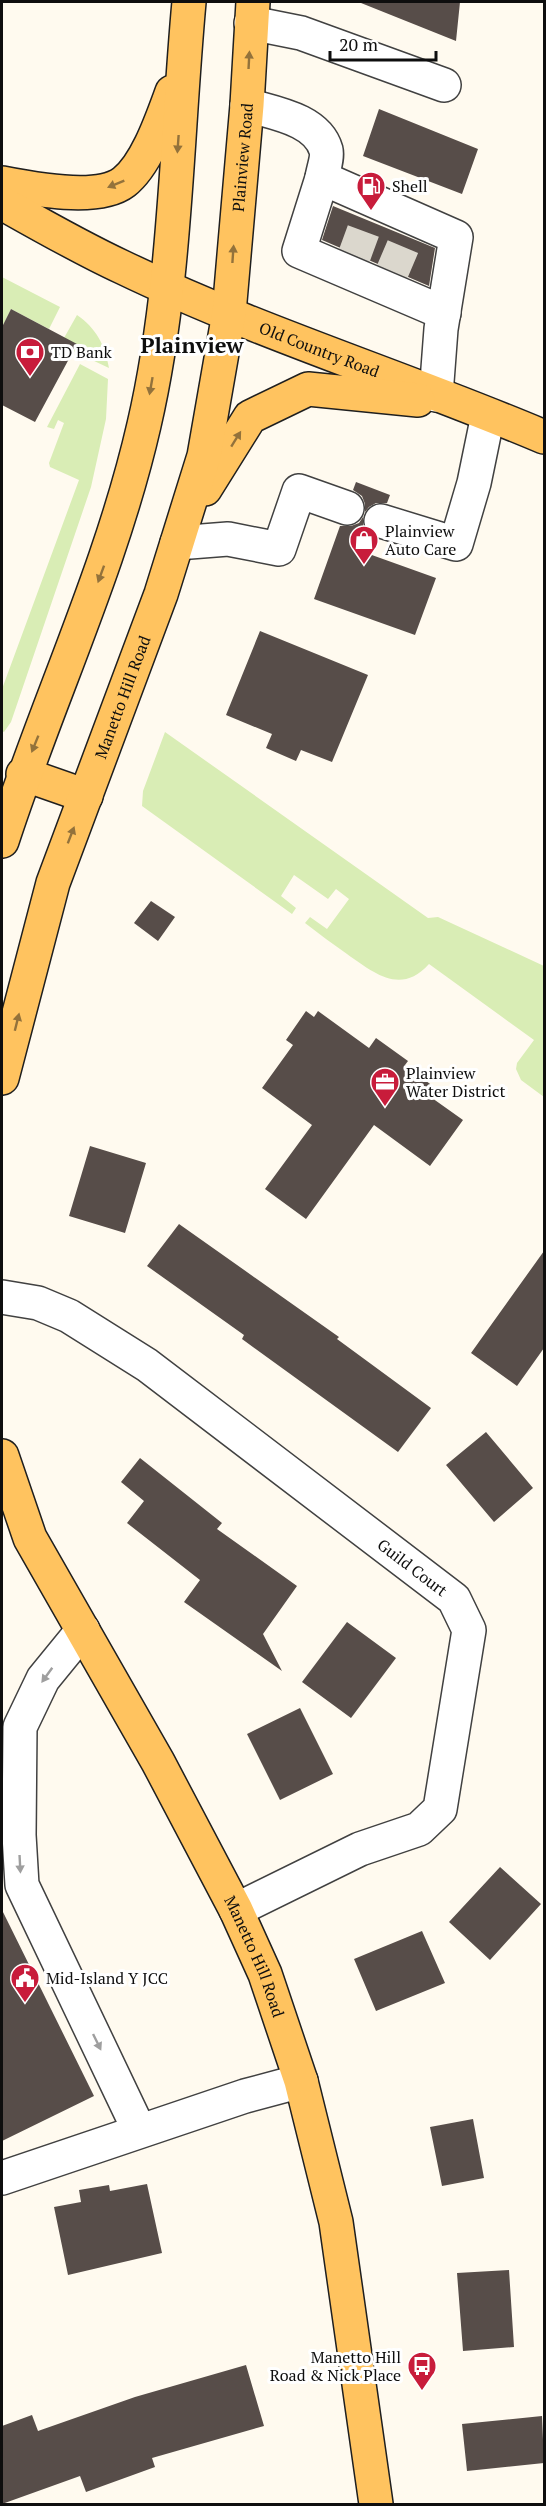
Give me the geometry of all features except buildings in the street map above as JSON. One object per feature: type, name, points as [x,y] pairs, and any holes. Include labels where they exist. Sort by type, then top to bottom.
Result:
[{"type":"main road","points":[[2,842],[23,774],[106,560],[144,425],[168,287],[189,2]]},
{"type":"main road","name":"Plainview Road","points":[[229,313],[247,105],[252,12]]},
{"type":"main road","points":[[2,183],[88,194],[123,183],[138,166],[153,137],[183,63]]},
{"type":"main road","name":"Old Country Road","points":[[2,203],[122,267],[168,287],[544,437]]},
{"type":"main road","name":"Manetto Hill Road","points":[[2,1078],[53,883],[142,648],[204,456],[229,313]]},
{"type":"main road","points":[[180,534],[250,417],[308,389],[461,404]]},
{"type":"main road","points":[[23,774],[86,796]]},
{"type":"main road","name":"Manetto Hill Road","points":[[2,1456],[30,1538],[158,1762],[236,1910],[265,1974],[302,2081],[336,2222],[376,2505]]},
{"type":"street","points":[[252,12],[301,33],[444,85]]},
{"type":"street","points":[[247,105],[290,117],[315,131],[326,151],[322,178],[299,251],[387,282],[444,313]]},
{"type":"street","points":[[322,178],[371,211],[411,228],[456,237],[444,313],[474,483],[456,544],[381,521]]},
{"type":"street","points":[[180,534],[228,539],[279,549],[299,491],[347,508]]},
{"type":"street","name":"Guild Court","points":[[2,1297],[38,1303],[69,1316],[147,1365],[454,1599],[469,1630],[440,1809],[419,1829],[360,1849],[236,1910]]},
{"type":"street","points":[[83,1630],[43,1679],[20,1727],[19,1835],[22,1886],[139,2130]]},
{"type":"street","points":[[2,2178],[139,2130],[245,2096],[302,2081]]},
{"type":"green space","points":[[2,277],[60,307],[49,329],[11,309],[2,327]]},
{"type":"green space","points":[[77,315],[99,338],[109,368],[73,351],[64,338]]},
{"type":"green space","points":[[80,364],[108,379],[106,419],[91,487],[11,722],[4,732],[2,731],[2,689],[79,480],[50,467],[49,463],[64,423],[58,420],[54,429],[47,427]]},
{"type":"green space","points":[[165,732],[428,918],[438,917],[544,966],[544,1097],[521,1080],[516,1069],[517,1063],[534,1040],[429,964],[419,973],[408,978],[398,980],[388,978],[368,968],[305,923],[310,917],[327,929],[349,899],[336,889],[328,899],[294,875],[281,896],[296,908],[292,914],[142,806],[143,791]]},
{"type":"tunnel","points":[[352,262],[367,221]]},
{"type":"tunnel","points":[[390,277],[407,237]]},
{"type":"place","name":"Shell","points":[[371,212]]},
{"type":"place","name":"TD Bank","points":[[30,378]]},
{"type":"place","name":"Plainview Auto Care","points":[[364,566]]},
{"type":"place","name":"Plainview Water District","points":[[385,1108]]},
{"type":"place","name":"Mid-Island Y JCC","points":[[25,2004]]},
{"type":"place","name":"Manetto Hill Road & Nick Place","points":[[422,2392]]},
{"type":"district","name":"Plainview","points":[[192,344]]}]
